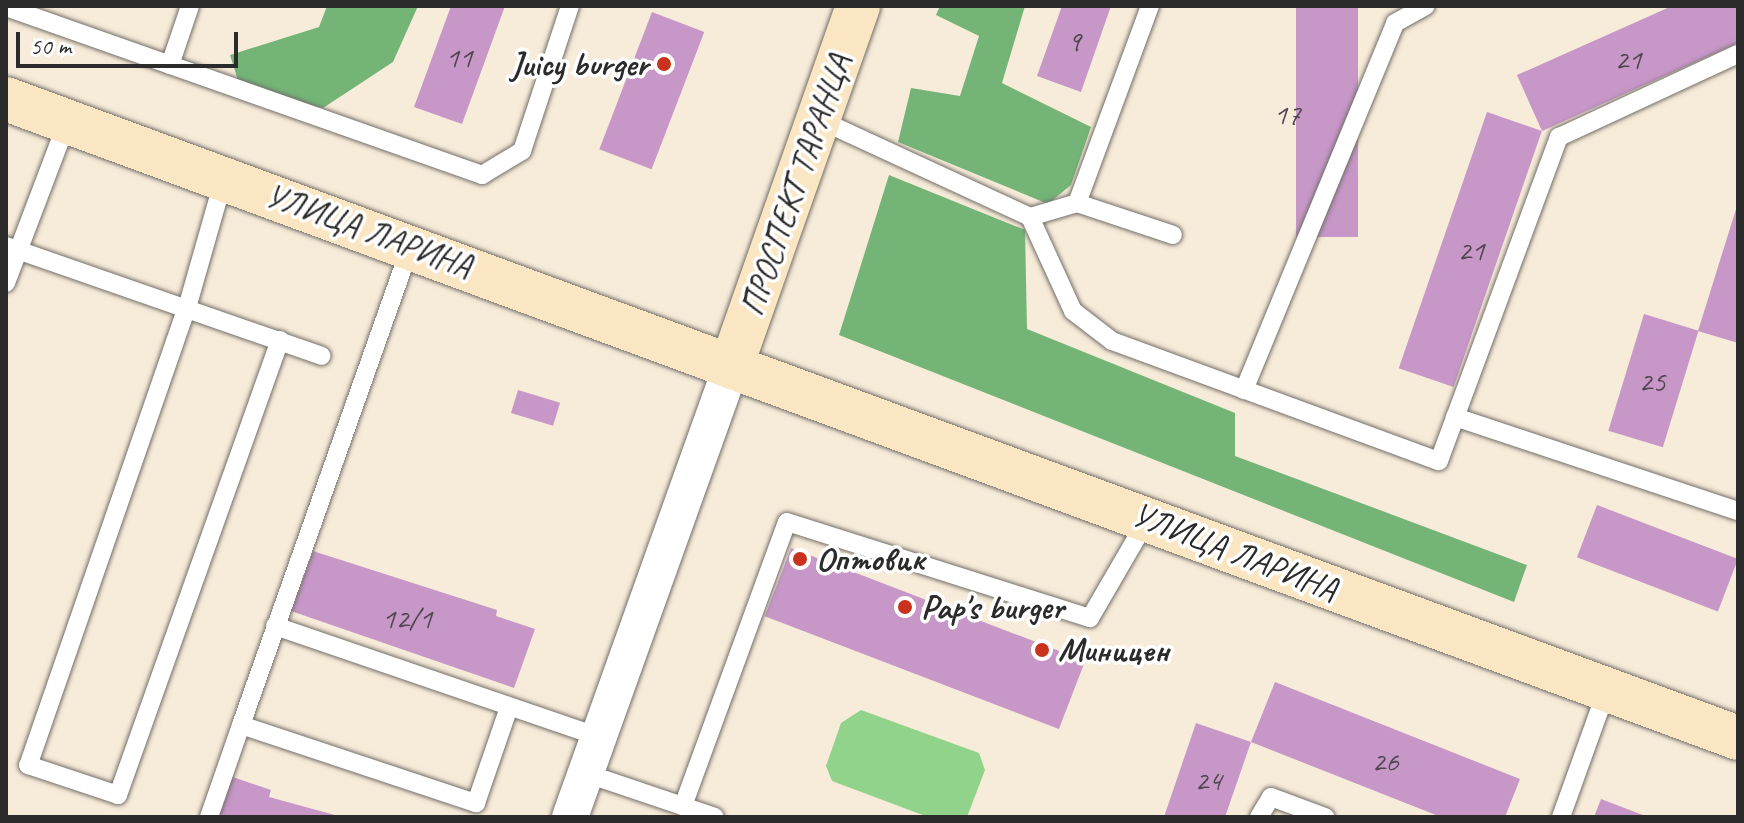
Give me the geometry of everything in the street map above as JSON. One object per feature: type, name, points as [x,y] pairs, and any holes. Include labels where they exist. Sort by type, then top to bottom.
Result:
[{"type":"main road","name":"ПРОСПЕКТ ТАРАНЦА","points":[[732,364],[858,6]]},
{"type":"main road","name":"УЛИЦА ЛАРИНА","points":[[6,99],[1149,517],[1606,692],[1738,738]]},
{"type":"street","points":[[570,817],[732,364]]},
{"type":"lane","points":[[170,65],[190,6]]},
{"type":"lane","points":[[6,7],[482,175],[522,151],[570,6]]},
{"type":"lane","points":[[1077,203],[1150,6]]},
{"type":"lane","points":[[1244,390],[1395,23],[1426,6]]},
{"type":"lane","points":[[818,119],[1030,217],[1073,311],[1112,341],[1439,461],[1559,137],[1738,54]]},
{"type":"lane","points":[[6,283],[12,249],[67,122]]},
{"type":"lane","points":[[224,178],[188,304],[28,765],[118,795],[280,340]]},
{"type":"lane","points":[[1030,217],[1077,203],[1173,235]]},
{"type":"lane","points":[[209,817],[411,245]]},
{"type":"lane","points":[[12,249],[188,304],[321,356]]},
{"type":"lane","points":[[1455,417],[1738,511]]},
{"type":"lane","points":[[683,806],[787,522],[1090,618],[1149,517]]},
{"type":"lane","points":[[275,626],[597,736]]},
{"type":"lane","points":[[1561,817],[1606,692]]},
{"type":"lane","points":[[241,725],[476,803],[509,707]]},
{"type":"lane","points":[[585,773],[715,817]]},
{"type":"lane","points":[[1259,817],[1271,797],[1325,817]]},
{"type":"green space","points":[[327,6],[418,6],[393,62],[323,108],[241,90],[230,55],[319,27]]},
{"type":"green space","points":[[940,6],[1025,6],[1002,83],[1091,127],[1071,185],[1048,204],[898,142],[911,88],[960,96],[979,36],[936,15]]},
{"type":"green space","points":[[889,175],[1025,230],[1027,329],[1235,413],[1235,456],[1527,565],[1514,602],[839,335]]},
{"type":"green space","points":[[861,710],[979,753],[985,770],[967,817],[928,817],[832,781],[826,766],[841,723]]},
{"type":"building","points":[[451,6],[505,6],[462,124],[414,107]]},
{"type":"building","points":[[1062,6],[1111,6],[1081,92],[1037,76]]},
{"type":"building","points":[[1296,6],[1358,6],[1358,237],[1296,237]]},
{"type":"building","points":[[1672,6],[1738,6],[1738,43],[1542,131],[1517,75]]},
{"type":"building","points":[[652,12],[704,32],[652,169],[599,149]]},
{"type":"building","points":[[1487,112],[1542,131],[1454,387],[1399,368]]},
{"type":"building","points":[[1738,206],[1738,343],[1698,331]]},
{"type":"building","points":[[1644,314],[1699,331],[1663,447],[1608,431]]},
{"type":"building","points":[[518,390],[560,403],[553,426],[511,413]]},
{"type":"building","points":[[1597,505],[1738,559],[1718,611],[1577,557]]},
{"type":"building","points":[[791,548],[1085,661],[1059,729],[765,616]]},
{"type":"building","points":[[313,551],[497,610],[496,616],[535,629],[514,688],[291,611]]},
{"type":"building","points":[[1275,682],[1520,779],[1505,817],[1441,817],[1251,742]]},
{"type":"building","points":[[1196,723],[1251,742],[1225,817],[1164,817]]},
{"type":"building","points":[[227,775],[271,790],[269,797],[342,817],[212,817]]},
{"type":"building","points":[[1601,799],[1648,817],[1594,817]]},
{"type":"place","name":"Juicy burger","points":[[664,64]]},
{"type":"place","name":"Оптовик","points":[[800,559]]},
{"type":"place","name":"Pap's burger","points":[[905,607]]},
{"type":"place","name":"Миницен","points":[[1042,650]]}]
